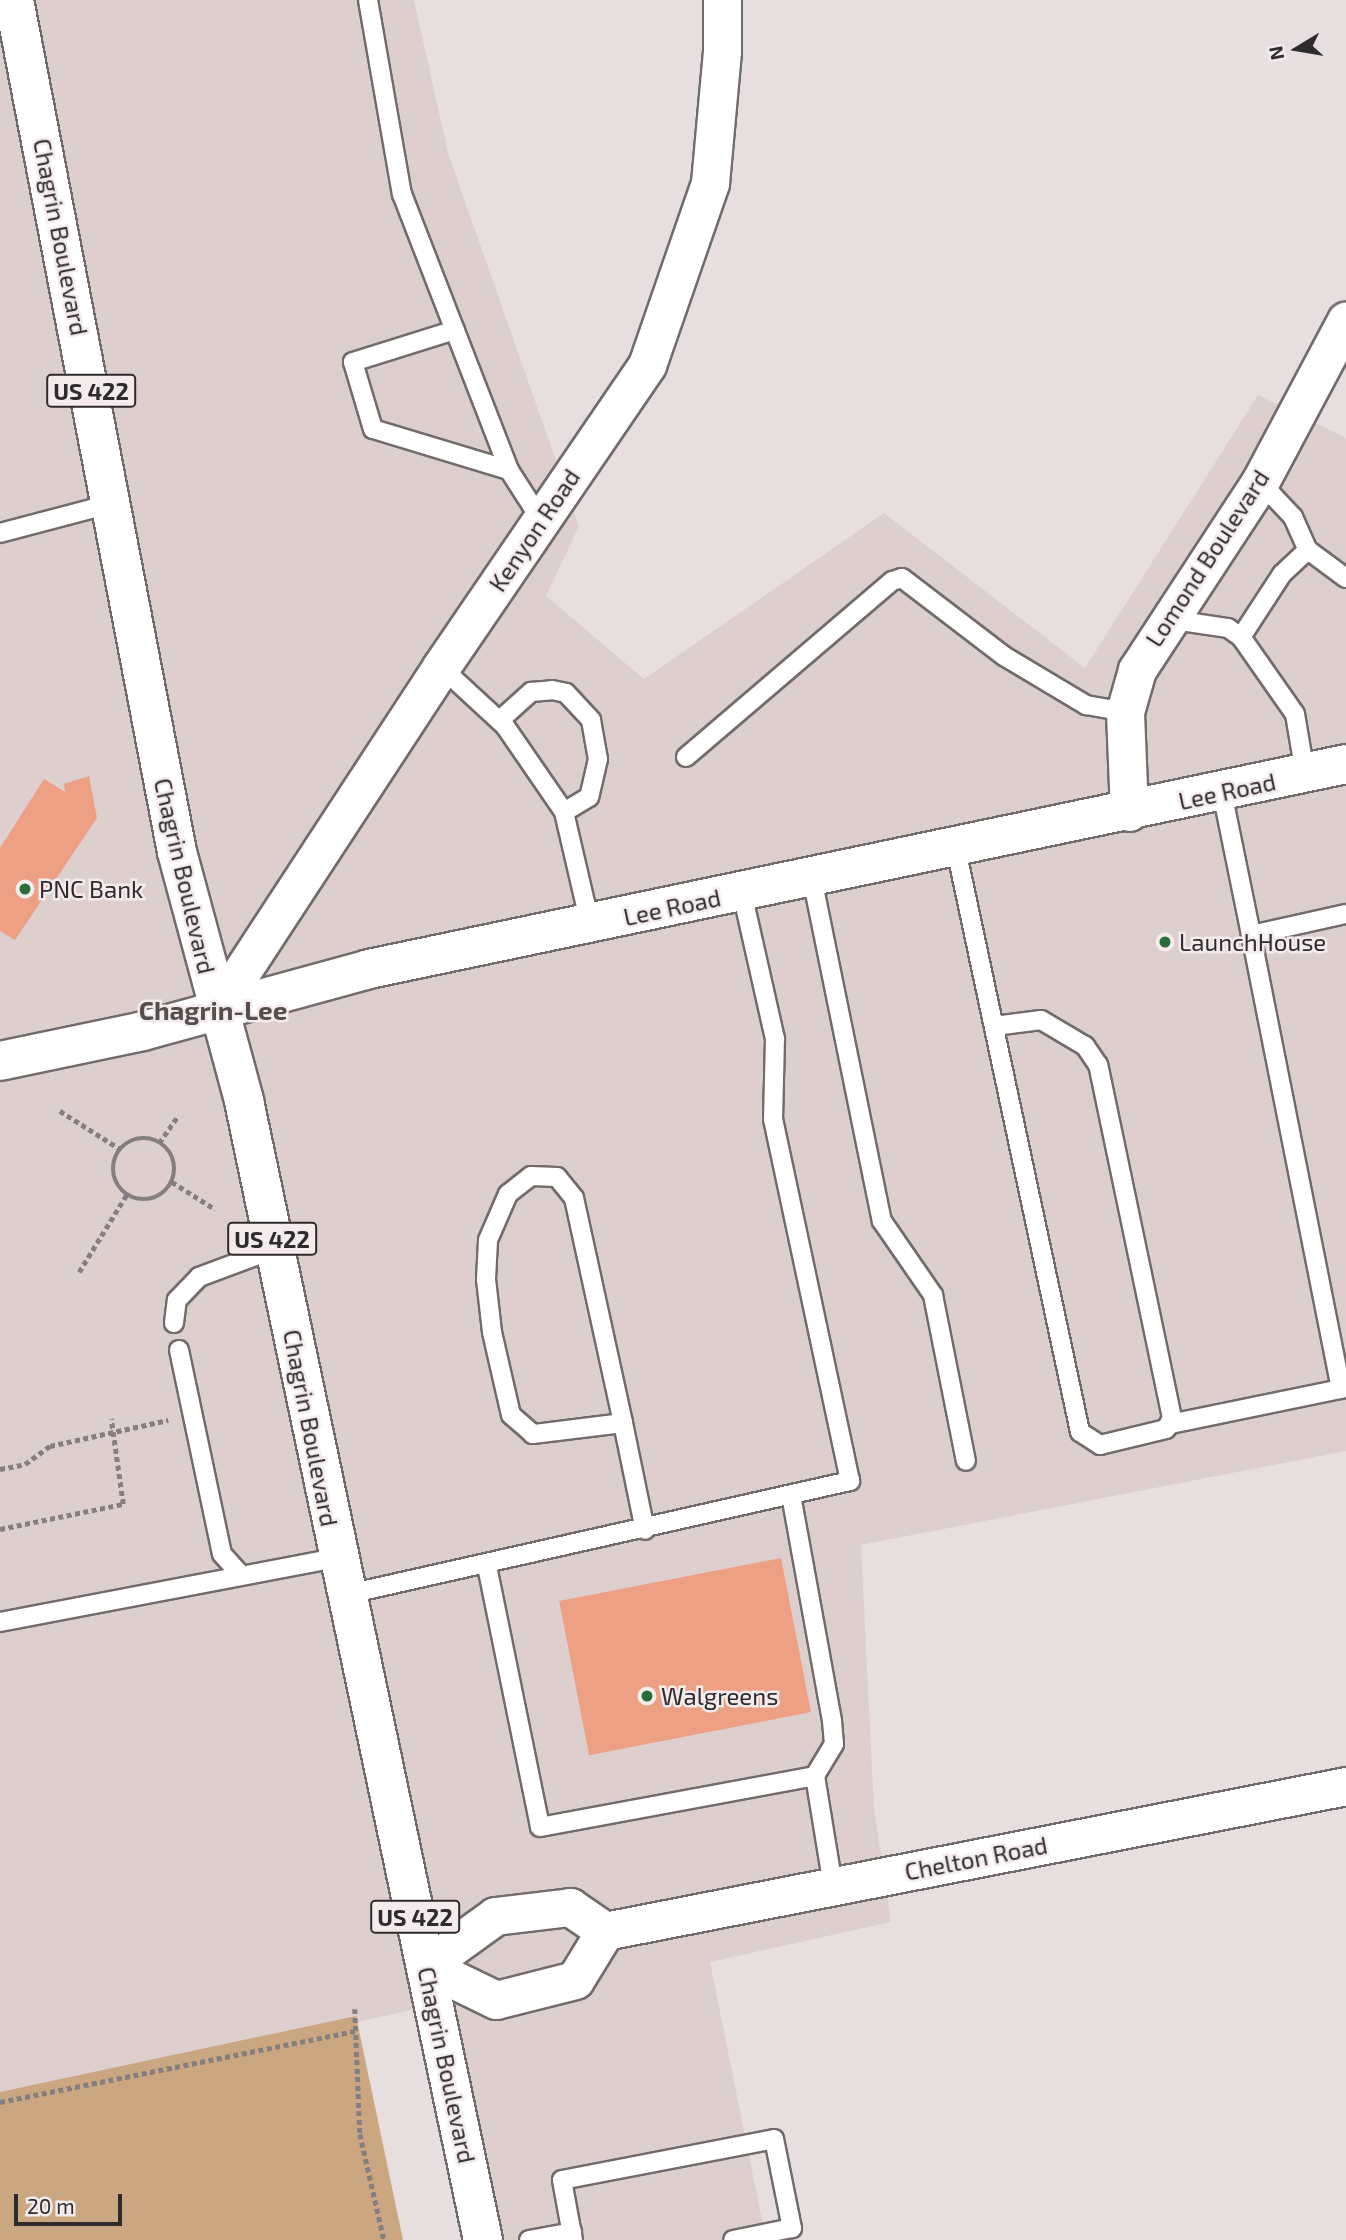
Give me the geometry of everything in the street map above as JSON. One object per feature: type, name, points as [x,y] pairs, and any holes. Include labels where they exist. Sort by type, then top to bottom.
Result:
[{"type":"main road","name":"Chagrin Boulevard","points":[[14,0],[177,852],[216,1011],[244,1101],[341,1576],[483,2240]]},
{"type":"main road","name":"Lee Road","points":[[0,1061],[216,1011],[369,969],[1129,813],[1346,764]]},
{"type":"street","name":"Kenyon Road","points":[[216,1011],[441,667],[647,365],[710,183],[722,51],[722,0]]},
{"type":"street","name":"Lomond Boulevard","points":[[1129,813],[1125,712],[1137,670],[1167,619],[1260,482],[1346,320]]},
{"type":"street","name":"Chelton Road","points":[[606,1931],[1346,1786]]},
{"type":"street","points":[[570,1906],[606,1931],[575,1980],[496,2000],[426,1966],[495,1916],[570,1906]]},
{"type":"lane","points":[[368,0],[402,194],[509,470],[541,520]]},
{"type":"lane","points":[[455,330],[353,362],[373,429],[509,470]]},
{"type":"lane","points":[[1260,482],[1293,517],[1308,550],[1346,578]]},
{"type":"lane","points":[[0,533],[110,504]]},
{"type":"lane","points":[[1241,637],[1282,574],[1308,550]]},
{"type":"lane","points":[[686,757],[892,581],[902,578],[1004,656],[1086,705],[1125,712]]},
{"type":"lane","points":[[1167,619],[1228,628],[1241,637],[1295,715],[1305,773]]},
{"type":"lane","points":[[441,667],[500,720],[564,812],[590,924]]},
{"type":"lane","points":[[500,720],[531,692],[552,690],[566,693],[591,720],[598,759],[589,797],[564,812]]},
{"type":"lane","points":[[956,849],[1080,1432],[1100,1445],[1170,1424],[1341,1389],[1222,792]]},
{"type":"lane","points":[[813,878],[882,1221],[933,1295],[966,1461]]},
{"type":"lane","points":[[0,1622],[240,1574],[341,1576],[487,1566],[850,1481],[773,1120],[775,1039],[743,892]]},
{"type":"lane","points":[[1251,934],[1346,914]]},
{"type":"lane","points":[[994,1026],[1041,1020],[1085,1046],[1098,1065],[1170,1424]]},
{"type":"lane","points":[[623,1423],[533,1434],[511,1415],[492,1332],[486,1279],[488,1240],[508,1194],[531,1176],[557,1177],[573,1198],[623,1423],[645,1530]]},
{"type":"lane","points":[[174,1323],[177,1300],[199,1277],[274,1249]]},
{"type":"lane","points":[[179,1350],[222,1554],[240,1574]]},
{"type":"lane","points":[[791,1495],[834,1744],[815,1776],[833,1886]]},
{"type":"lane","points":[[487,1566],[540,1827],[815,1776]]},
{"type":"lane","points":[[529,2240],[572,2236],[562,2180],[774,2139],[792,2228],[733,2240]]},
{"type":"path","points":[[61,1111],[120,1149]]},
{"type":"path","points":[[159,1143],[177,1117]]},
{"type":"path","points":[[143,1138],[159,1143],[172,1156],[172,1182],[157,1197],[147,1200],[127,1194],[114,1178],[120,1149],[143,1138]]},
{"type":"path","points":[[172,1182],[215,1209]]},
{"type":"path","points":[[79,1272],[127,1194]]},
{"type":"path","points":[[0,1469],[25,1464],[50,1446],[170,1419],[169,1407]]},
{"type":"path","points":[[0,1529],[123,1504],[111,1419]]},
{"type":"path","points":[[355,2009],[360,2134],[384,2240]]},
{"type":"path","points":[[0,2102],[355,2031]]},
{"type":"shaded area","points":[[0,0],[414,0],[448,153],[579,526],[546,596],[644,679],[884,513],[1085,668],[1258,395],[1346,438],[1346,1451],[861,1545],[874,1809],[891,1922],[710,1962],[766,2240],[483,2240],[434,2005],[0,2101]]},
{"type":"shaded area","points":[[356,2016],[403,2240],[0,2240],[0,2092]]},
{"type":"building","name":"PNC Bank","points":[[89,776],[97,818],[15,940],[0,931],[0,848],[44,779],[65,792],[64,784]]},
{"type":"building","name":"Walgreens","points":[[781,1558],[811,1712],[589,1755],[559,1601]]},
{"type":"place","name":"PNC Bank","points":[[25,889]]},
{"type":"place","name":"LaunchHouse","points":[[1165,942]]},
{"type":"place","name":"Walgreens","points":[[647,1696]]},
{"type":"district","name":"Chagrin-Lee","points":[[213,1010]]}]
